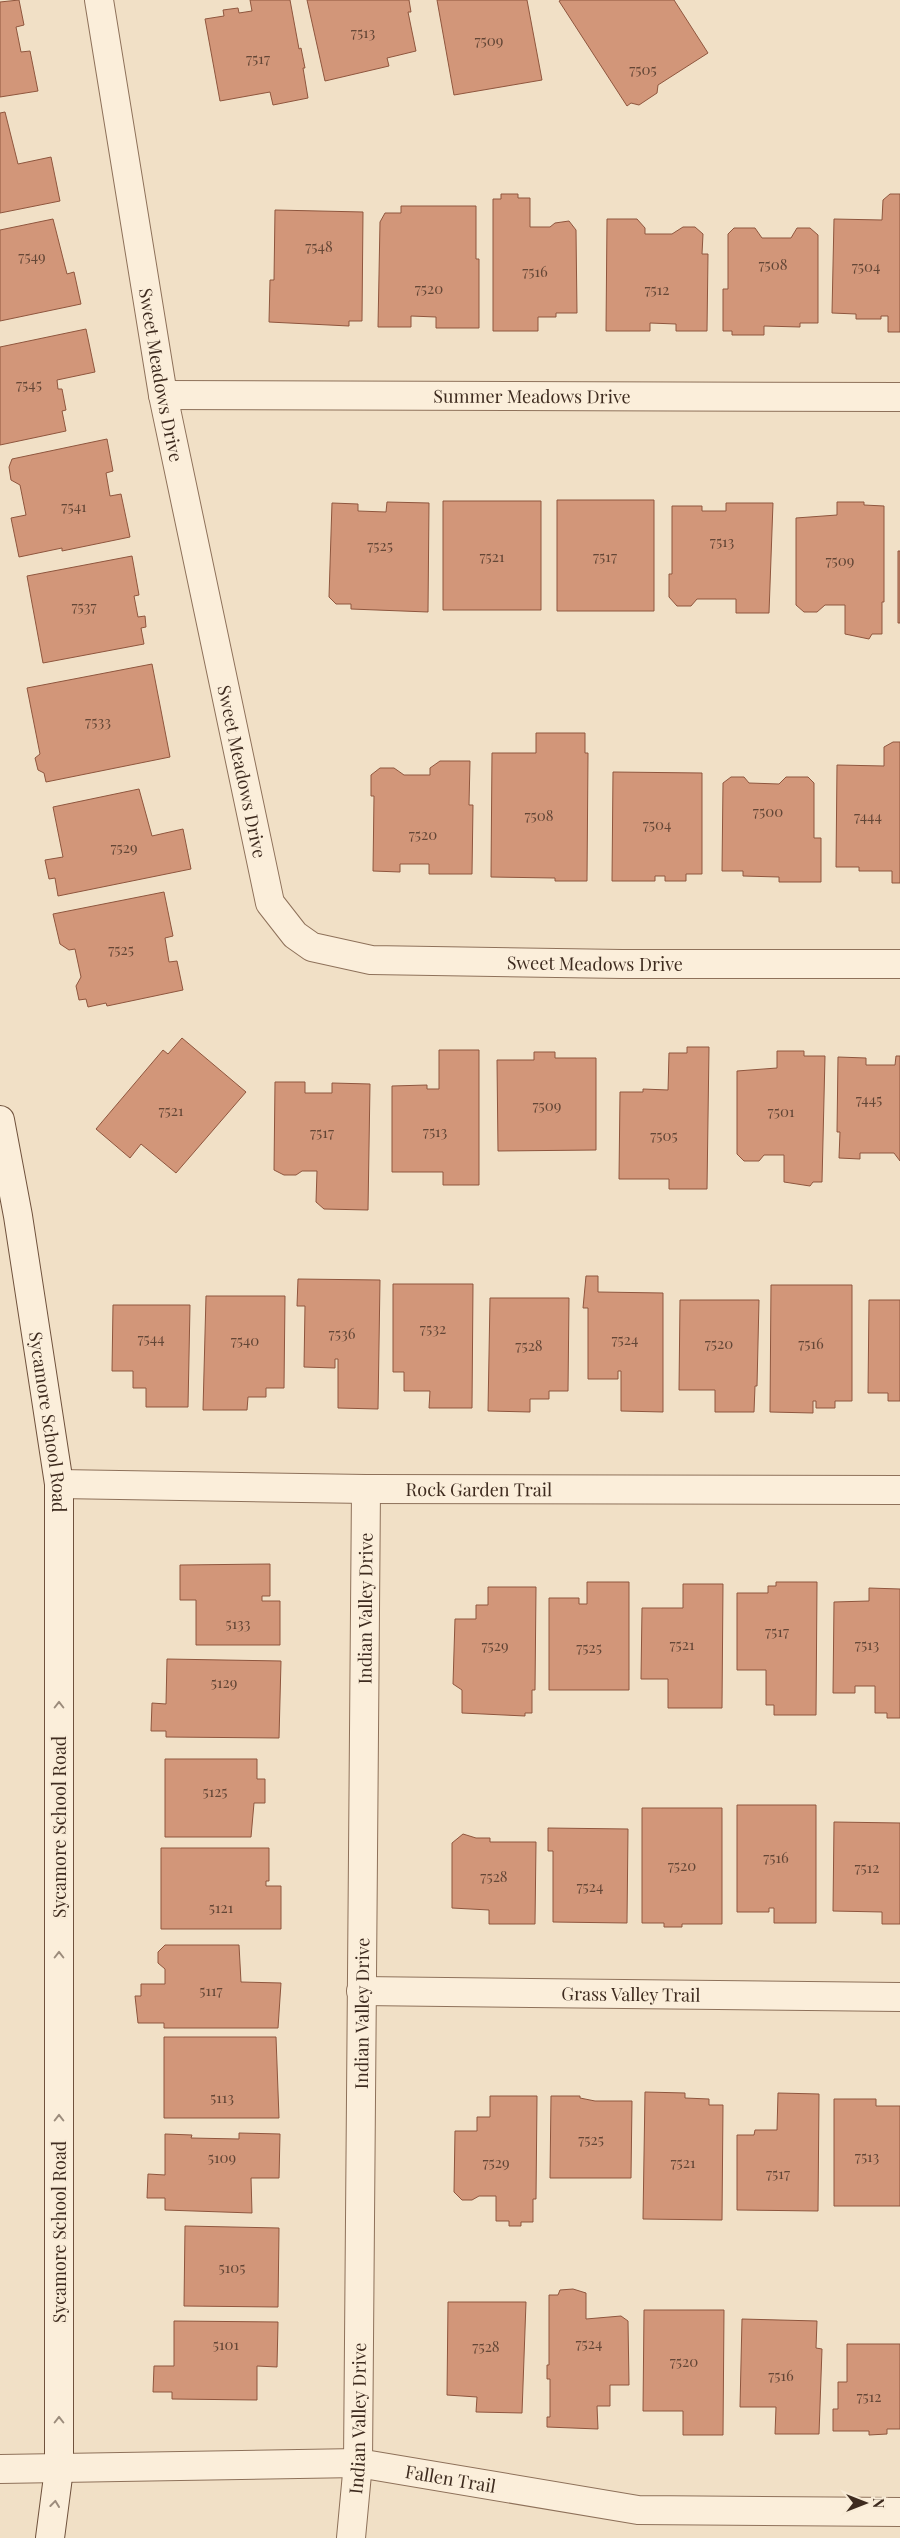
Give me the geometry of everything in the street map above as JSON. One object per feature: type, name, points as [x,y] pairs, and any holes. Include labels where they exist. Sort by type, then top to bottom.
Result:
[{"type":"street","name":"Sweet Meadows Drive","points":[[99,0],[163,395],[270,903],[295,935],[312,947],[371,960],[622,964],[900,964]]},
{"type":"street","name":"Summer Meadows Drive","points":[[163,395],[900,397]]},
{"type":"street","name":"Sycamore School Road","points":[[0,1120],[18,1216],[59,1484],[59,2469],[50,2538]]},
{"type":"street","name":"Rock Garden Trail","points":[[59,1484],[366,1489],[900,1490]]},
{"type":"street","name":"Indian Valley Drive","points":[[351,2538],[358,2463],[366,1489]]},
{"type":"street","name":"Grass Valley Trail","points":[[361,1991],[900,1997]]},
{"type":"street","name":"Fallen Trail","points":[[0,2469],[358,2463],[638,2510],[900,2512]]},
{"type":"building","points":[[19,0],[24,25],[16,27],[21,52],[30,51],[38,91],[0,97],[0,2]]},
{"type":"building","points":[[250,0],[290,0],[299,49],[301,48],[305,68],[303,68],[308,98],[273,105],[270,92],[220,101],[205,19],[224,16],[223,10],[238,8],[239,13],[252,11]]},
{"type":"building","points":[[307,0],[409,0],[411,12],[408,12],[416,51],[387,58],[389,66],[325,81]]},
{"type":"building","points":[[437,0],[527,0],[542,80],[454,95]]},
{"type":"building","points":[[674,0],[708,53],[658,85],[657,93],[639,105],[631,103],[627,106],[559,1]]},
{"type":"building","points":[[5,112],[18,164],[51,157],[60,201],[0,213],[0,113]]},
{"type":"building","points":[[501,194],[518,194],[518,198],[530,198],[530,227],[550,227],[555,223],[569,221],[576,230],[577,313],[556,313],[556,317],[538,317],[538,331],[493,331],[493,199],[501,199]]},
{"type":"building","points":[[890,194],[900,194],[900,332],[888,332],[888,316],[881,316],[881,319],[856,319],[856,314],[832,313],[834,219],[882,220],[883,200]]},
{"type":"building","points":[[401,206],[476,206],[476,259],[479,259],[479,328],[436,328],[436,317],[411,316],[411,327],[378,327],[380,222],[385,213],[401,213]]},
{"type":"building","points":[[275,210],[363,212],[362,321],[349,321],[349,326],[269,322],[270,280],[274,280]]},
{"type":"building","points":[[53,219],[67,274],[74,272],[81,304],[0,321],[0,230]]},
{"type":"building","points":[[607,219],[637,219],[645,228],[645,234],[672,234],[683,227],[695,227],[703,234],[702,254],[708,254],[707,331],[676,331],[676,324],[650,323],[650,331],[606,331]]},
{"type":"building","points":[[734,228],[755,228],[762,238],[791,238],[797,228],[810,228],[818,235],[818,323],[800,323],[800,327],[764,326],[764,335],[732,335],[732,331],[723,331],[723,289],[728,289],[728,234]]},
{"type":"building","points":[[86,329],[95,372],[57,380],[58,389],[62,389],[66,410],[62,411],[66,431],[0,445],[0,347]]},
{"type":"building","points":[[107,439],[113,471],[106,473],[110,496],[121,494],[130,537],[62,551],[62,548],[19,557],[11,518],[26,515],[20,485],[11,480],[9,467],[12,459]]},
{"type":"building","points":[[557,500],[654,500],[654,611],[557,611]]},
{"type":"building","points":[[443,501],[541,501],[541,610],[443,610]]},
{"type":"building","points":[[387,502],[429,503],[428,612],[351,609],[351,604],[336,604],[329,597],[332,503],[358,504],[358,511],[386,512]]},
{"type":"building","points":[[837,502],[864,502],[864,505],[884,506],[882,634],[872,634],[869,639],[845,634],[845,605],[825,605],[817,612],[804,612],[796,605],[796,518],[837,515]]},
{"type":"building","points":[[726,503],[773,503],[769,613],[736,613],[736,599],[697,599],[691,606],[677,606],[669,597],[669,574],[672,574],[672,506],[702,506],[702,511],[726,511]]},
{"type":"building","points":[[898,551],[900,551],[900,623],[898,623]]},
{"type":"building","points":[[132,556],[139,595],[134,596],[138,617],[145,616],[146,627],[141,628],[144,644],[43,663],[27,576]]},
{"type":"building","points":[[152,664],[170,757],[46,782],[44,773],[38,770],[35,758],[40,754],[27,688]]},
{"type":"building","points":[[536,733],[585,733],[585,753],[588,753],[587,881],[555,881],[555,878],[491,877],[492,753],[536,753]]},
{"type":"building","points":[[893,742],[900,742],[900,883],[892,883],[892,871],[859,871],[859,867],[836,867],[837,765],[884,766],[884,747]]},
{"type":"building","points":[[440,761],[470,761],[469,805],[473,805],[472,874],[429,874],[429,864],[400,864],[400,872],[373,871],[374,796],[371,796],[371,775],[380,768],[394,768],[404,775],[430,775],[430,768]]},
{"type":"building","points":[[613,772],[702,773],[702,874],[686,874],[686,881],[665,881],[665,876],[655,876],[655,881],[612,881]]},
{"type":"building","points":[[731,777],[744,777],[749,783],[779,784],[786,777],[808,777],[814,783],[814,838],[821,838],[821,882],[779,882],[779,877],[743,876],[743,871],[722,871],[723,783]]},
{"type":"building","points":[[139,789],[152,836],[183,829],[191,869],[58,896],[55,878],[49,879],[45,860],[63,857],[53,807]]},
{"type":"building","points":[[164,892],[173,936],[165,938],[169,962],[177,961],[183,990],[107,1006],[106,1003],[88,1007],[86,999],[79,1000],[76,986],[81,977],[75,949],[69,950],[60,944],[53,914]]},
{"type":"building","points":[[182,1038],[246,1092],[176,1173],[141,1144],[130,1158],[96,1129],[163,1050],[168,1054]]},
{"type":"building","points":[[687,1047],[709,1047],[707,1189],[669,1189],[669,1179],[619,1179],[620,1092],[643,1092],[643,1089],[668,1090],[669,1053],[687,1053]]},
{"type":"building","points":[[439,1050],[479,1050],[479,1185],[443,1185],[443,1172],[392,1172],[392,1086],[427,1085],[427,1089],[439,1089]]},
{"type":"building","points":[[777,1051],[804,1051],[804,1056],[825,1056],[822,1182],[813,1182],[810,1186],[784,1182],[784,1155],[764,1155],[759,1161],[744,1161],[737,1154],[737,1071],[777,1068]]},
{"type":"building","points":[[534,1052],[555,1052],[555,1058],[596,1058],[596,1150],[498,1151],[497,1060],[534,1060]]},
{"type":"building","points":[[896,1056],[900,1056],[900,1161],[894,1153],[860,1153],[860,1159],[839,1158],[840,1132],[837,1132],[838,1057],[866,1058],[866,1065],[895,1065]]},
{"type":"building","points":[[275,1082],[305,1082],[305,1093],[332,1093],[332,1083],[370,1084],[368,1210],[324,1209],[316,1202],[317,1171],[302,1171],[296,1175],[284,1175],[274,1170]]},
{"type":"building","points":[[586,1276],[598,1276],[598,1292],[663,1293],[663,1412],[621,1411],[621,1371],[618,1371],[618,1379],[588,1379],[588,1308],[583,1308]]},
{"type":"building","points":[[298,1279],[380,1280],[378,1409],[338,1408],[338,1359],[335,1359],[335,1368],[304,1367],[305,1306],[297,1306]]},
{"type":"building","points":[[393,1284],[473,1284],[472,1408],[429,1408],[430,1391],[404,1391],[404,1372],[393,1372]]},
{"type":"building","points":[[771,1285],[852,1285],[852,1401],[835,1401],[835,1408],[816,1408],[816,1401],[813,1401],[813,1413],[770,1412]]},
{"type":"building","points":[[206,1296],[285,1296],[284,1388],[266,1388],[266,1397],[248,1397],[247,1410],[203,1410]]},
{"type":"building","points":[[490,1298],[569,1298],[568,1391],[549,1391],[549,1399],[530,1399],[530,1412],[488,1411]]},
{"type":"building","points":[[680,1300],[759,1300],[757,1386],[755,1386],[754,1412],[715,1412],[715,1390],[679,1390]]},
{"type":"building","points":[[869,1300],[900,1300],[900,1401],[888,1401],[888,1393],[868,1393]]},
{"type":"building","points":[[113,1305],[190,1305],[188,1407],[146,1407],[146,1388],[133,1388],[133,1371],[112,1371]]},
{"type":"building","points":[[270,1564],[270,1596],[262,1596],[262,1601],[280,1601],[280,1645],[196,1645],[196,1600],[180,1600],[180,1565]]},
{"type":"building","points":[[587,1582],[629,1582],[629,1690],[549,1690],[549,1598],[579,1598],[579,1604],[587,1604]]},
{"type":"building","points":[[776,1582],[817,1582],[816,1715],[774,1715],[774,1705],[766,1705],[766,1670],[737,1670],[737,1593],[768,1593],[768,1586],[776,1586]]},
{"type":"building","points":[[683,1584],[723,1584],[722,1708],[668,1708],[668,1679],[641,1679],[642,1608],[683,1608]]},
{"type":"building","points":[[488,1587],[536,1587],[535,1690],[532,1690],[532,1713],[525,1713],[525,1716],[462,1713],[462,1690],[453,1684],[455,1619],[476,1619],[476,1605],[488,1605]]},
{"type":"building","points":[[869,1588],[900,1589],[900,1718],[887,1718],[887,1713],[875,1713],[875,1686],[855,1686],[855,1693],[833,1693],[834,1602],[869,1601]]},
{"type":"building","points":[[167,1659],[281,1661],[279,1738],[166,1737],[166,1731],[151,1731],[152,1703],[166,1704]]},
{"type":"building","points":[[165,1759],[257,1759],[257,1779],[265,1779],[265,1803],[254,1803],[251,1837],[165,1837]]},
{"type":"building","points":[[737,1805],[816,1805],[816,1923],[774,1923],[774,1908],[769,1908],[769,1912],[737,1912]]},
{"type":"building","points":[[642,1808],[722,1808],[722,1924],[682,1924],[682,1927],[664,1927],[664,1923],[642,1923]]},
{"type":"building","points":[[834,1822],[900,1823],[900,1924],[882,1924],[882,1912],[833,1911]]},
{"type":"building","points":[[548,1828],[628,1829],[627,1923],[553,1922],[553,1851],[548,1851]]},
{"type":"building","points":[[463,1834],[476,1838],[490,1838],[490,1842],[536,1842],[535,1924],[489,1924],[489,1910],[452,1908],[452,1843]]},
{"type":"building","points":[[161,1848],[269,1848],[269,1881],[266,1881],[266,1886],[281,1886],[281,1929],[161,1929]]},
{"type":"building","points":[[165,1945],[239,1945],[241,1982],[281,1983],[278,2028],[164,2028],[164,2023],[138,2023],[135,1996],[141,1996],[141,1984],[165,1984],[165,1969],[158,1963],[158,1952]]},
{"type":"building","points":[[164,2037],[276,2037],[279,2118],[164,2118]]},
{"type":"building","points":[[645,2092],[685,2093],[685,2098],[709,2099],[709,2105],[723,2105],[722,2220],[643,2219]]},
{"type":"building","points":[[778,2093],[819,2094],[818,2211],[737,2210],[737,2135],[754,2135],[755,2130],[777,2130]]},
{"type":"building","points":[[490,2096],[537,2096],[536,2199],[533,2199],[533,2222],[521,2222],[521,2226],[509,2226],[509,2221],[496,2221],[496,2196],[479,2196],[472,2200],[462,2200],[454,2192],[455,2131],[477,2131],[477,2117],[490,2117]]},
{"type":"building","points":[[551,2096],[580,2096],[580,2098],[595,2101],[632,2101],[631,2178],[550,2178]]},
{"type":"building","points":[[834,2099],[876,2099],[876,2106],[900,2106],[900,2206],[834,2206]]},
{"type":"building","points":[[239,2133],[280,2134],[279,2178],[251,2178],[252,2213],[165,2210],[165,2198],[147,2198],[148,2174],[165,2175],[165,2134],[192,2135],[191,2138],[239,2139]]},
{"type":"building","points":[[185,2226],[279,2228],[278,2307],[184,2306]]},
{"type":"building","points":[[573,2289],[586,2293],[586,2319],[621,2316],[628,2321],[629,2385],[610,2385],[610,2406],[597,2406],[598,2429],[547,2427],[547,2417],[550,2417],[550,2379],[547,2379],[547,2365],[549,2365],[549,2295],[558,2295],[560,2290]]},
{"type":"building","points":[[448,2302],[526,2302],[522,2413],[476,2412],[477,2397],[447,2395]]},
{"type":"building","points":[[644,2310],[724,2310],[723,2435],[683,2435],[683,2411],[643,2411]]},
{"type":"building","points":[[742,2319],[817,2321],[816,2348],[822,2349],[819,2434],[775,2434],[776,2407],[740,2407]]},
{"type":"building","points":[[174,2321],[278,2322],[277,2367],[257,2366],[257,2400],[172,2399],[172,2392],[153,2392],[154,2366],[174,2366]]},
{"type":"building","points":[[847,2344],[900,2344],[900,2429],[887,2429],[887,2434],[869,2435],[869,2431],[833,2431],[833,2409],[838,2409],[838,2382],[847,2382]]}]
